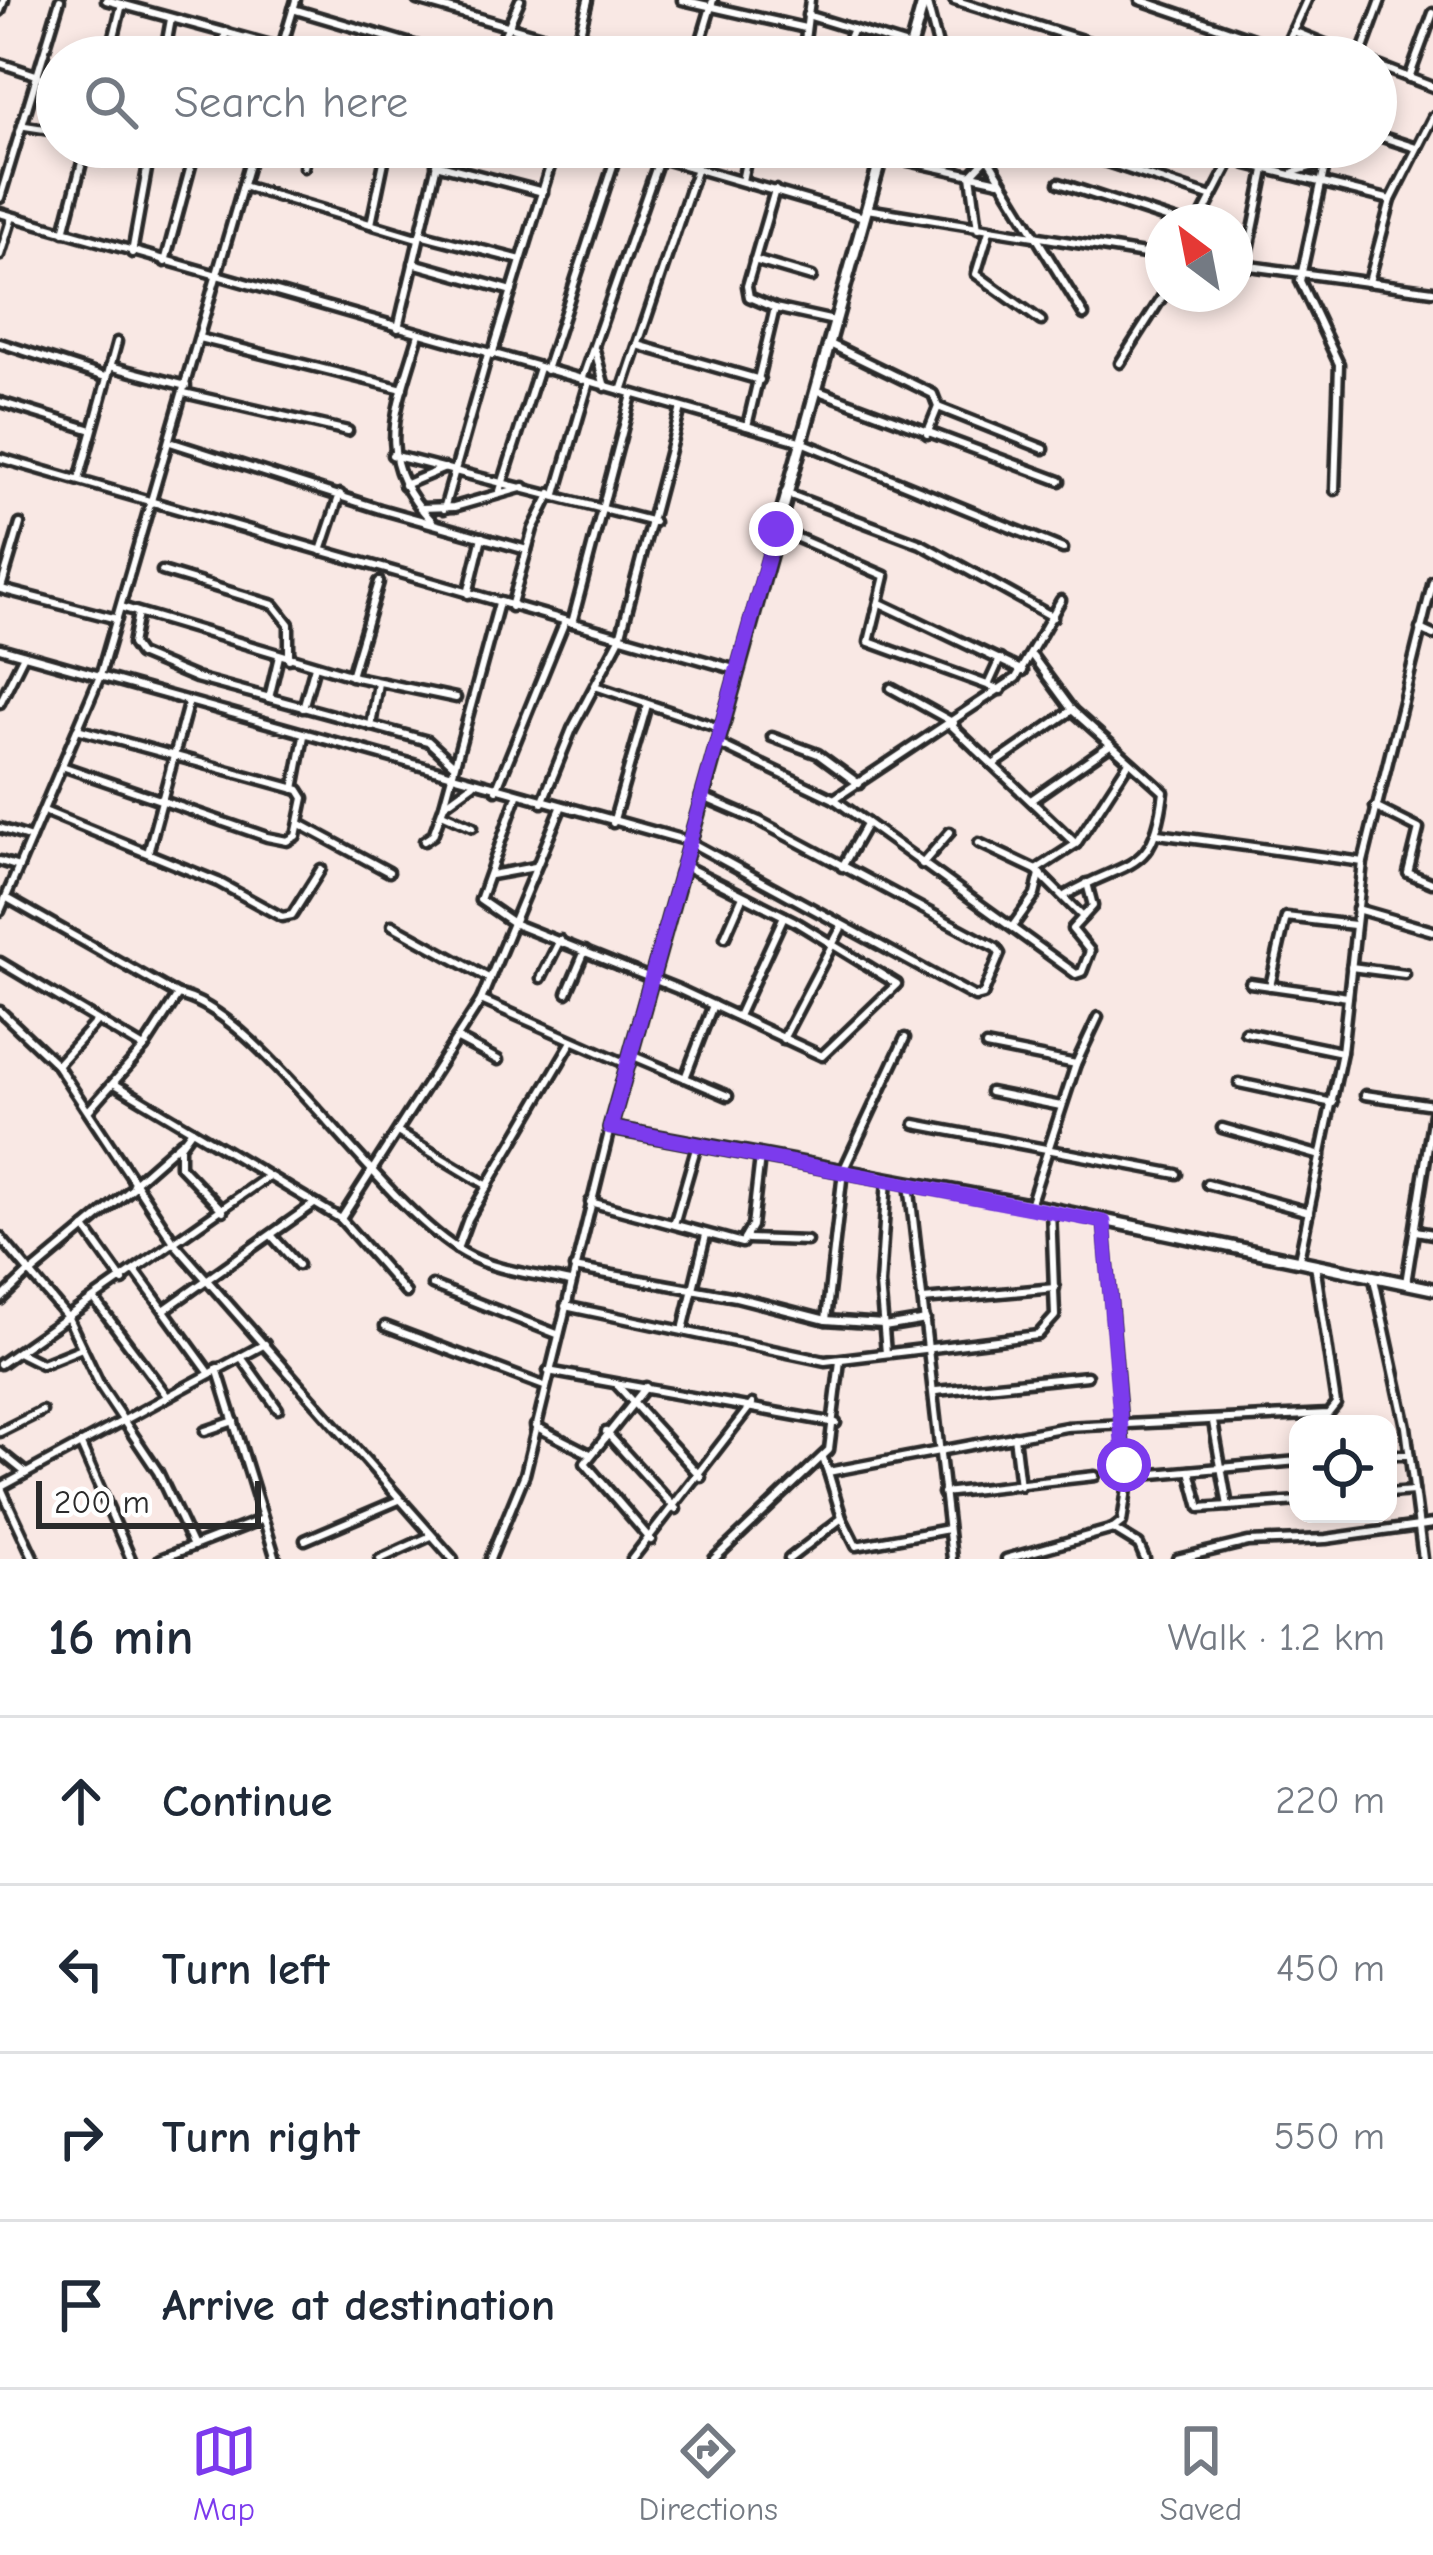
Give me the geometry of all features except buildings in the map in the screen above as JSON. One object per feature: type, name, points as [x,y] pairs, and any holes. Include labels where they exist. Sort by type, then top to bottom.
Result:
[{"type":"street","points":[[0,11],[4,0]]},
{"type":"street","points":[[50,36],[60,0]]},
{"type":"street","points":[[106,0],[137,4],[241,36]]},
{"type":"street","points":[[416,0],[542,36]]},
{"type":"street","points":[[505,36],[520,0]]},
{"type":"street","points":[[578,36],[588,0]]},
{"type":"street","points":[[682,0],[712,3],[805,28]]},
{"type":"street","points":[[804,36],[811,0]]},
{"type":"street","points":[[915,36],[925,0]]},
{"type":"street","points":[[925,0],[935,36]]},
{"type":"street","points":[[954,0],[1070,36]]},
{"type":"street","points":[[1140,0],[1237,36]]},
{"type":"street","points":[[1291,36],[1306,0]]},
{"type":"street","points":[[1366,36],[1381,0]]},
{"type":"street","points":[[702,36],[712,3]]},
{"type":"street","points":[[114,36],[122,4]]},
{"type":"street","points":[[285,36],[295,5],[390,36]]},
{"type":"street","points":[[1409,78],[1433,13]]},
{"type":"street","points":[[807,15],[870,36]]},
{"type":"street","points":[[168,36],[171,17]]},
{"type":"street","points":[[850,36],[853,29]]},
{"type":"street","points":[[1293,31],[1306,36]]},
{"type":"street","points":[[225,36],[226,32]]},
{"type":"street","points":[[0,63],[36,75]]},
{"type":"street","points":[[1397,73],[1433,87]]},
{"type":"street","points":[[0,198],[36,86]]},
{"type":"street","points":[[1369,282],[1391,200],[1433,117]]},
{"type":"street","points":[[24,126],[36,128]]},
{"type":"street","points":[[1397,142],[1417,148]]},
{"type":"street","points":[[64,232],[81,168]]},
{"type":"street","points":[[132,253],[147,168]]},
{"type":"street","points":[[165,262],[190,168]]},
{"type":"street","points":[[0,911],[100,676],[248,168]]},
{"type":"street","points":[[371,224],[383,168]]},
{"type":"street","points":[[398,328],[435,168]]},
{"type":"street","points":[[451,168],[544,192]]},
{"type":"street","points":[[444,509],[450,468],[550,168]]},
{"type":"street","points":[[500,491],[613,168]]},
{"type":"street","points":[[511,607],[527,550],[554,494],[595,350],[659,168]]},
{"type":"street","points":[[622,392],[697,168],[866,213],[1145,253]]},
{"type":"street","points":[[742,181],[745,168]]},
{"type":"street","points":[[490,1559],[520,1491],[610,1128],[878,168]]},
{"type":"street","points":[[938,168],[999,181]]},
{"type":"street","points":[[971,175],[978,168]]},
{"type":"street","points":[[992,168],[1084,315]]},
{"type":"street","points":[[1124,168],[1212,197]]},
{"type":"street","points":[[1208,204],[1226,168]]},
{"type":"street","points":[[1262,168],[1391,200]]},
{"type":"street","points":[[1291,173],[1308,168]]},
{"type":"street","points":[[1322,168],[1300,281],[1340,364],[1335,490]]},
{"type":"street","points":[[1253,230],[1265,170]]},
{"type":"street","points":[[971,175],[978,229]]},
{"type":"street","points":[[1059,183],[1145,211]]},
{"type":"street","points":[[243,186],[371,224],[522,260]]},
{"type":"street","points":[[775,190],[754,260],[749,297],[834,321]]},
{"type":"street","points":[[0,213],[800,440],[1063,549]]},
{"type":"street","points":[[0,256],[12,217]]},
{"type":"street","points":[[989,231],[976,274],[1041,321]]},
{"type":"street","points":[[754,260],[812,277]]},
{"type":"street","points":[[413,263],[512,291]]},
{"type":"street","points":[[1253,266],[1433,291]]},
{"type":"street","points":[[747,426],[775,308]]},
{"type":"street","points":[[1120,363],[1153,312]]},
{"type":"street","points":[[419,334],[403,389],[392,455],[404,485],[435,524]]},
{"type":"street","points":[[199,338],[403,389]]},
{"type":"street","points":[[79,480],[117,342]]},
{"type":"street","points":[[828,342],[931,393],[938,407],[1044,449]]},
{"type":"street","points":[[0,343],[106,377]]},
{"type":"street","points":[[640,346],[760,380]]},
{"type":"street","points":[[595,350],[605,386]]},
{"type":"street","points":[[110,366],[348,431]]},
{"type":"street","points":[[814,389],[1060,481]]},
{"type":"street","points":[[496,790],[568,622],[604,510],[632,394]]},
{"type":"street","points":[[0,402],[92,430]]},
{"type":"street","points":[[927,434],[938,407]]},
{"type":"street","points":[[542,803],[572,728],[620,638],[681,408]]},
{"type":"street","points":[[170,442],[527,550]]},
{"type":"street","points":[[392,455],[507,480],[654,522]]},
{"type":"street","points":[[0,458],[737,670]]},
{"type":"street","points":[[404,485],[450,468]]},
{"type":"street","points":[[419,508],[444,509],[527,486]]},
{"type":"street","points":[[785,493],[921,544],[1053,617]]},
{"type":"street","points":[[321,551],[340,494]]},
{"type":"street","points":[[20,524],[0,590],[117,619]]},
{"type":"street","points":[[776,529],[885,575],[869,642],[1001,689]]},
{"type":"street","points":[[468,594],[482,537]]},
{"type":"street","points":[[162,572],[274,605],[289,624],[284,658],[269,698]]},
{"type":"street","points":[[1299,1260],[1342,1052],[1363,862],[1433,581]]},
{"type":"street","points":[[351,676],[379,582]]},
{"type":"street","points":[[834,799],[952,724],[1023,671],[1061,600]]},
{"type":"street","points":[[878,603],[1023,671]]},
{"type":"street","points":[[424,841],[443,809],[499,604]]},
{"type":"street","points":[[121,607],[284,658],[457,698]]},
{"type":"street","points":[[138,613],[132,638],[139,654],[196,678],[428,740],[452,764]]},
{"type":"street","points":[[1420,629],[1433,635]]},
{"type":"street","points":[[0,649],[688,841],[977,998],[1000,954],[760,820],[701,796]]},
{"type":"street","points":[[0,703],[24,655]]},
{"type":"street","points":[[1033,657],[1072,710],[1163,788],[1157,833],[1145,858],[1066,895]]},
{"type":"street","points":[[988,683],[1000,658]]},
{"type":"street","points":[[303,708],[315,666]]},
{"type":"street","points":[[371,726],[378,683]]},
{"type":"street","points":[[597,686],[719,728]]},
{"type":"street","points":[[891,688],[952,724],[1076,844]]},
{"type":"street","points":[[148,853],[188,704]]},
{"type":"street","points":[[613,823],[647,704]]},
{"type":"street","points":[[993,765],[1072,710]]},
{"type":"street","points":[[62,766],[284,841],[294,838],[304,796],[294,788],[77,729]]},
{"type":"street","points":[[294,788],[304,736]]},
{"type":"street","points":[[772,737],[818,754],[860,784]]},
{"type":"street","points":[[716,742],[834,799],[1054,962],[1077,974],[1090,951],[1072,929],[1093,904],[1088,884]]},
{"type":"street","points":[[1031,800],[1110,745]]},
{"type":"street","points":[[1012,928],[1035,896],[1038,872],[1076,844],[1129,762]]},
{"type":"street","points":[[443,809],[473,784]]},
{"type":"street","points":[[517,796],[481,903],[515,924],[827,1055],[898,983],[794,921],[683,865]]},
{"type":"street","points":[[1375,807],[1419,829],[1408,873],[1432,883]]},
{"type":"street","points":[[341,1219],[481,1000],[561,808]]},
{"type":"street","points":[[443,809],[473,827]]},
{"type":"street","points":[[43,811],[288,917],[321,869]]},
{"type":"street","points":[[842,867],[867,823]]},
{"type":"street","points":[[299,824],[388,872]]},
{"type":"street","points":[[2,831],[31,838]]},
{"type":"street","points":[[922,864],[950,832]]},
{"type":"street","points":[[1157,833],[1363,862]]},
{"type":"street","points":[[980,843],[1038,872],[1084,917]]},
{"type":"street","points":[[497,856],[510,872]]},
{"type":"street","points":[[0,861],[19,867]]},
{"type":"street","points":[[491,875],[537,867]]},
{"type":"street","points":[[725,937],[743,895]]},
{"type":"street","points":[[6,898],[191,999],[248,1041],[372,1174],[457,1249],[478,1260],[571,1282]]},
{"type":"street","points":[[794,921],[800,905]]},
{"type":"street","points":[[1358,909],[1433,931]]},
{"type":"street","points":[[737,1017],[784,916]]},
{"type":"street","points":[[1270,986],[1286,916],[1355,926]]},
{"type":"street","points":[[392,926],[490,980]]},
{"type":"street","points":[[783,1039],[842,928]]},
{"type":"street","points":[[541,978],[560,940]]},
{"type":"street","points":[[567,992],[585,951]]},
{"type":"street","points":[[0,962],[144,1048]]},
{"type":"street","points":[[1351,968],[1405,974]]},
{"type":"street","points":[[1250,983],[1348,997]]},
{"type":"street","points":[[89,1110],[144,1048],[178,995]]},
{"type":"street","points":[[481,1000],[571,1042],[728,1096]]},
{"type":"street","points":[[685,1078],[713,1005]]},
{"type":"street","points":[[0,1011],[57,1065],[176,1245],[453,1559]]},
{"type":"street","points":[[1030,1205],[1061,1106],[1097,1017]]},
{"type":"street","points":[[57,1065],[95,1022]]},
{"type":"street","points":[[1245,1032],[1342,1052]]},
{"type":"street","points":[[826,1320],[843,1171],[905,1038]]},
{"type":"street","points":[[458,1039],[497,1060]]},
{"type":"street","points":[[457,1249],[571,1042]]},
{"type":"street","points":[[986,1046],[1076,1064]]},
{"type":"street","points":[[1239,1083],[1333,1103]]},
{"type":"street","points":[[116,1084],[341,1219],[406,1293]]},
{"type":"street","points":[[990,1092],[1061,1106]]},
{"type":"street","points":[[1365,1095],[1433,1110],[1429,1174],[1406,1284]]},
{"type":"street","points":[[915,1124],[1177,1174]]},
{"type":"street","points":[[610,1128],[1052,1209],[1433,1289]]},
{"type":"street","points":[[1222,1128],[1322,1156]]},
{"type":"street","points":[[0,1300],[192,1130]]},
{"type":"street","points":[[398,1133],[488,1186]]},
{"type":"street","points":[[184,1139],[180,1166],[223,1210]]},
{"type":"street","points":[[676,1221],[697,1144]]},
{"type":"street","points":[[748,1239],[760,1156]]},
{"type":"street","points":[[2,1360],[20,1353],[269,1176]]},
{"type":"street","points":[[886,1353],[887,1179]]},
{"type":"street","points":[[909,1183],[952,1559]]},
{"type":"street","points":[[1207,1184],[1309,1212]]},
{"type":"street","points":[[590,1202],[676,1221],[735,1244],[748,1239],[807,1241]]},
{"type":"street","points":[[164,1310],[314,1204]]},
{"type":"street","points":[[565,1306],[795,1358],[840,1361],[1042,1333],[1055,1316],[1052,1209]]},
{"type":"street","points":[[1006,1559],[1113,1529],[1122,1522],[1127,1489],[1104,1222]]},
{"type":"street","points":[[85,1228],[123,1281]]},
{"type":"street","points":[[1416,1231],[1433,1234]]},
{"type":"street","points":[[683,1330],[706,1234]]},
{"type":"street","points":[[272,1236],[298,1265]]},
{"type":"street","points":[[0,1237],[68,1318],[101,1387],[127,1419],[193,1546]]},
{"type":"street","points":[[828,1472],[1014,1436],[1334,1410],[1315,1264]]},
{"type":"street","points":[[574,1268],[694,1289],[826,1320],[883,1326],[926,1320]]},
{"type":"street","points":[[136,1272],[213,1370],[234,1420],[276,1559]]},
{"type":"street","points":[[1374,1279],[1410,1455],[1423,1559]]},
{"type":"street","points":[[431,1285],[557,1334]]},
{"type":"street","points":[[923,1300],[1055,1288]]},
{"type":"street","points":[[95,1300],[167,1396]]},
{"type":"street","points":[[385,1326],[544,1386]]},
{"type":"street","points":[[34,1559],[0,1486],[265,1344]]},
{"type":"street","points":[[20,1353],[42,1364],[82,1348]]},
{"type":"street","points":[[241,1357],[278,1409]]},
{"type":"street","points":[[714,1559],[823,1458],[836,1424],[840,1361]]},
{"type":"street","points":[[548,1371],[752,1404],[836,1424]]},
{"type":"street","points":[[936,1391],[1087,1376]]},
{"type":"street","points":[[616,1384],[701,1477]]},
{"type":"street","points":[[646,1388],[606,1432],[587,1467],[651,1540]]},
{"type":"street","points":[[632,1559],[701,1477],[752,1404]]},
{"type":"street","points":[[0,1432],[42,1411]]},
{"type":"street","points":[[206,1431],[234,1420]]},
{"type":"street","points":[[1213,1422],[1228,1506]]},
{"type":"street","points":[[535,1426],[590,1454]]},
{"type":"street","points":[[606,1432],[676,1509]]},
{"type":"street","points":[[1014,1436],[1021,1486]]},
{"type":"street","points":[[81,1444],[131,1559]]},
{"type":"street","points":[[0,1452],[26,1473]]},
{"type":"street","points":[[1397,1455],[1410,1455]]},
{"type":"street","points":[[823,1458],[856,1546],[948,1529]]},
{"type":"street","points":[[1124,1465],[1142,1475],[1289,1462]]},
{"type":"street","points":[[1190,1472],[1197,1506],[1289,1502]]},
{"type":"street","points":[[1127,1489],[1142,1475]]},
{"type":"street","points":[[943,1493],[1095,1476]]},
{"type":"street","points":[[1397,1492],[1415,1491]]},
{"type":"street","points":[[304,1540],[399,1500]]},
{"type":"street","points":[[789,1559],[842,1518]]},
{"type":"street","points":[[160,1559],[264,1519]]},
{"type":"street","points":[[1178,1559],[1248,1542],[1420,1530],[1433,1524]]},
{"type":"street","points":[[1113,1529],[1139,1545],[1144,1559]]},
{"type":"street","points":[[380,1559],[431,1536]]},
{"type":"route","points":[[776,529],[610,1128],[1104,1222],[1124,1465]]}]
